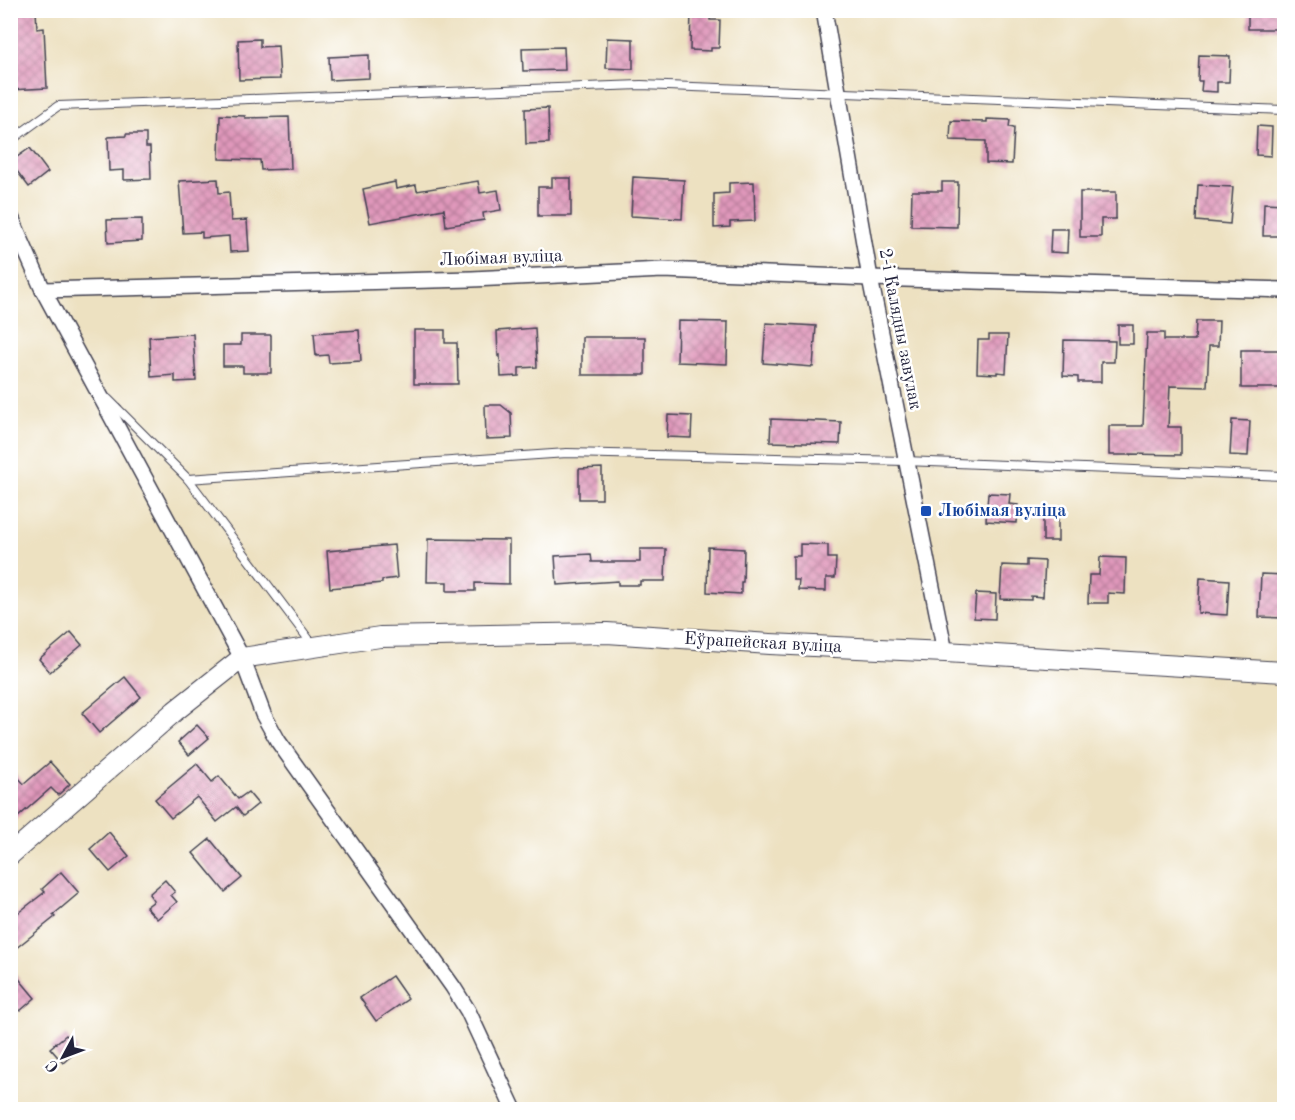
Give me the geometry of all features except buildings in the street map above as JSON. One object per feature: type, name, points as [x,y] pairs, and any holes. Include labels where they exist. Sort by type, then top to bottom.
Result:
[{"type":"street","name":"2-і Калядны завулак","points":[[824,10],[870,278],[945,652]]},
{"type":"street","points":[[10,215],[43,290],[242,658],[263,714],[278,741],[453,987],[468,1011],[513,1110]]},
{"type":"street","name":"Любімая вуліца","points":[[43,290],[472,279],[663,270],[1284,290]]},
{"type":"street","name":"Еўрапейская вуліца","points":[[242,658],[380,637],[607,633],[770,645],[945,652],[1284,672]]},
{"type":"street","points":[[10,855],[175,711],[242,658]]},
{"type":"lane","points":[[10,141],[58,106],[641,85],[1284,110]]},
{"type":"lane","points":[[98,389],[188,479],[314,647]]},
{"type":"lane","points":[[188,479],[567,453],[905,461],[1284,476]]},
{"type":"place","name":"Любімая вуліца","points":[[926,511]]}]
